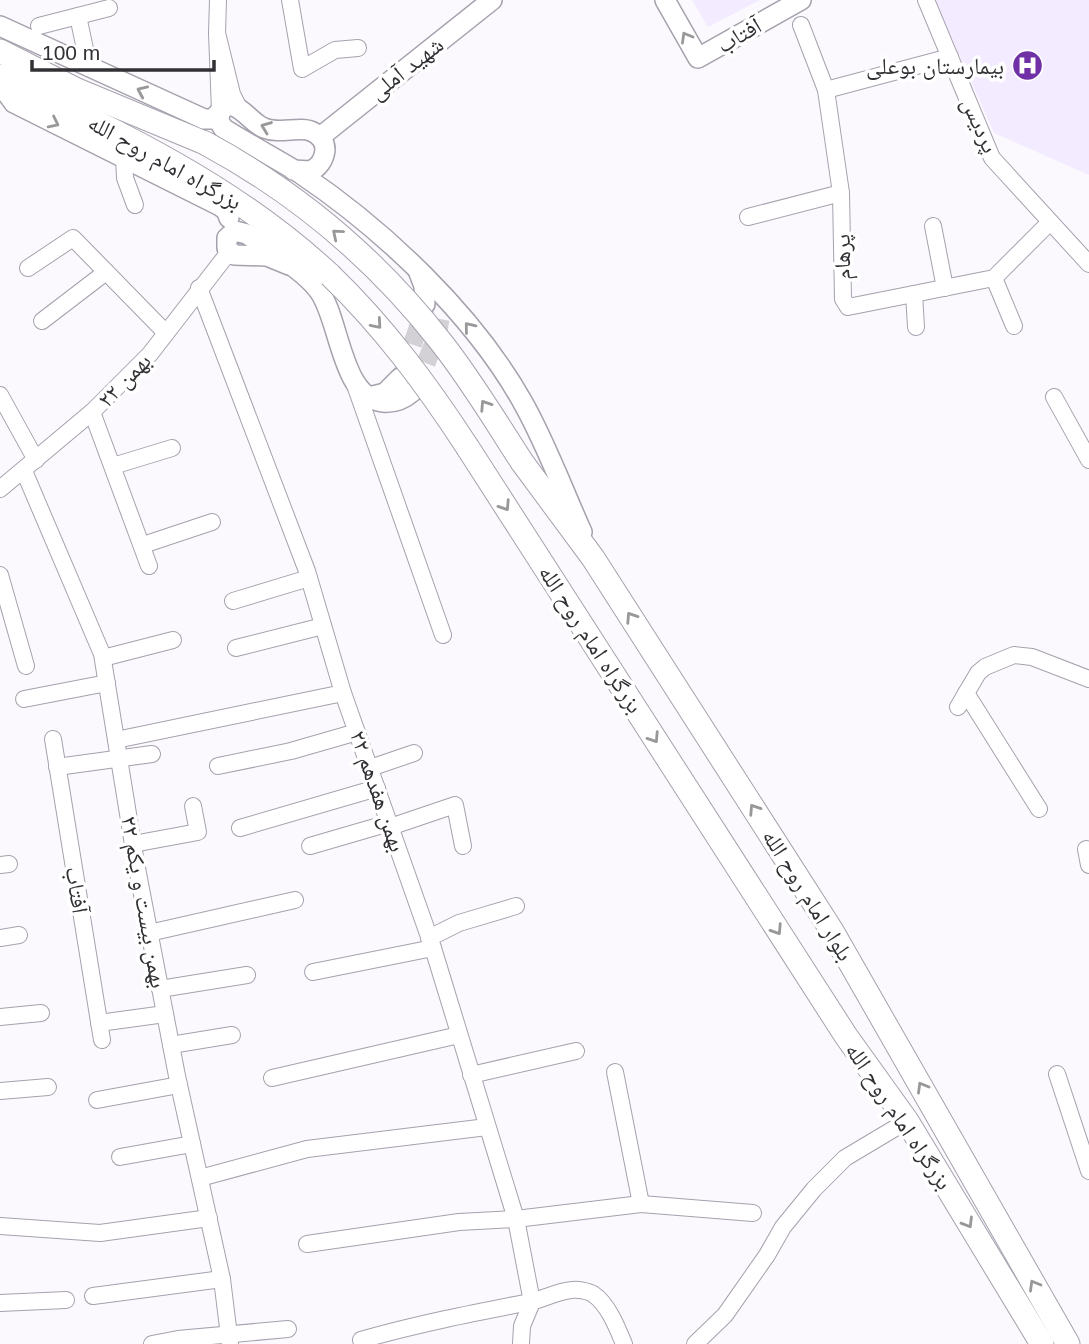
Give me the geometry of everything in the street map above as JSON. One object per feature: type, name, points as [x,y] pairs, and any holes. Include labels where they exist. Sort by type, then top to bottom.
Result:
[{"type":"highway","name":"بلوار امام روح الله","points":[[0,51],[64,84],[205,143],[261,176],[305,208],[364,258],[422,319],[459,366],[522,462],[593,558],[832,931],[1068,1344]]},
{"type":"highway","name":"بزرگراه امام روح الله","points":[[0,76],[160,154],[207,181],[271,224],[330,275],[376,322],[407,359],[468,448],[846,1036],[907,1121],[1042,1344]]},
{"type":"main road","name":"شهید آملی","points":[[293,170],[314,170],[321,163],[322,145],[492,0]]},
{"type":"main road","name":"آفتاب","points":[[665,0],[698,58],[801,0]]},
{"type":"main road","points":[[0,26],[89,68],[215,114],[225,130],[293,170],[343,205],[414,267],[482,343],[523,402],[593,558]]},
{"type":"main road","points":[[0,84],[14,103],[220,206],[226,210],[229,218]]},
{"type":"main road","points":[[215,114],[231,106],[270,130],[311,131],[322,145],[328,182],[343,205]]},
{"type":"main road","points":[[207,181],[221,196],[229,218],[228,245]]},
{"type":"main road","points":[[228,245],[235,231],[243,231],[312,283],[323,297],[353,379],[358,389],[368,397],[379,402],[402,399],[406,385]]},
{"type":"main road","points":[[414,267],[424,286],[425,304]]},
{"type":"main road","points":[[430,283],[439,301],[440,319]]},
{"type":"street","points":[[215,114],[218,0]]},
{"type":"street","points":[[290,0],[302,69],[335,50],[358,48]]},
{"type":"street","name":"پردیس","points":[[926,0],[992,158],[1089,264]]},
{"type":"street","points":[[39,26],[109,8]]},
{"type":"street","points":[[78,16],[89,68]]},
{"type":"street","name":"پرهام","points":[[801,25],[826,90],[841,193],[843,299],[848,307],[994,278]]},
{"type":"street","points":[[217,33],[232,94],[240,110]]},
{"type":"street","points":[[826,90],[950,57]]},
{"type":"street","points":[[124,158],[125,178],[135,205]]},
{"type":"street","points":[[748,217],[841,193]]},
{"type":"street","points":[[1014,326],[994,278],[1051,222]]},
{"type":"street","points":[[933,226],[945,288]]},
{"type":"street","points":[[28,268],[73,238],[166,333]]},
{"type":"street","name":"۲۲ بهمن","points":[[0,489],[92,412],[150,355],[228,245]]},
{"type":"street","points":[[42,321],[106,272]]},
{"type":"street","name":"۲۲ بهمن هفدهم","points":[[199,289],[309,578],[343,693],[431,943],[516,1219],[532,1301]]},
{"type":"street","points":[[914,294],[916,327]]},
{"type":"street","points":[[353,379],[443,635]]},
{"type":"street","name":"۲۲ بهمن بیست و یکم","points":[[0,395],[103,658],[132,844],[179,1085],[222,1279],[229,1340]]},
{"type":"street","points":[[1054,397],[1089,460]]},
{"type":"street","points":[[92,412],[149,566]]},
{"type":"street","points":[[113,466],[172,448]]},
{"type":"street","points":[[143,545],[212,522]]},
{"type":"street","points":[[0,575],[26,666]]},
{"type":"street","points":[[233,601],[309,578]]},
{"type":"street","points":[[236,648],[323,626]]},
{"type":"street","points":[[103,658],[173,640]]},
{"type":"street","points":[[1039,809],[962,700],[985,667],[1014,655],[1032,657],[1089,680]]},
{"type":"street","points":[[24,699],[107,684]]},
{"type":"street","points":[[116,740],[343,693]]},
{"type":"street","points":[[218,766],[291,751],[357,732]]},
{"type":"street","name":"آفتاب","points":[[53,739],[102,1040]]},
{"type":"street","points":[[370,768],[414,753]]},
{"type":"street","points":[[57,767],[152,754]]},
{"type":"street","points":[[240,828],[377,788]]},
{"type":"street","points":[[310,846],[454,805],[463,846]]},
{"type":"street","points":[[132,844],[198,832],[193,806]]},
{"type":"street","points":[[149,933],[295,900]]},
{"type":"street","points":[[313,972],[431,943],[459,923],[516,906]]},
{"type":"street","points":[[0,938],[19,935]]},
{"type":"street","points":[[160,989],[247,975]]},
{"type":"street","points":[[0,1017],[41,1013]]},
{"type":"street","points":[[99,1023],[165,1014]]},
{"type":"street","points":[[171,1045],[232,1035]]},
{"type":"street","points":[[272,1078],[459,1035]]},
{"type":"street","points":[[471,1076],[576,1051]]},
{"type":"street","points":[[615,1072],[641,1204]]},
{"type":"street","points":[[1057,1074],[1085,1147],[1089,1171]]},
{"type":"street","points":[[97,1100],[179,1085]]},
{"type":"street","points":[[0,1091],[48,1087]]},
{"type":"street","points":[[695,1344],[725,1315],[783,1227],[814,1189],[845,1158],[907,1121]]},
{"type":"street","points":[[200,1178],[307,1149],[487,1127]]},
{"type":"street","points":[[120,1157],[192,1144]]},
{"type":"street","points":[[307,1244],[459,1222],[516,1219],[641,1204],[753,1213]]},
{"type":"street","points":[[0,1226],[100,1233],[209,1218]]},
{"type":"street","points":[[93,1296],[222,1279]]},
{"type":"street","points":[[360,1340],[573,1290],[591,1293],[606,1306],[624,1344]]},
{"type":"street","points":[[0,1303],[66,1300]]},
{"type":"street","points":[[505,1344],[521,1343],[524,1315],[532,1301]]},
{"type":"street","points":[[152,1344],[178,1339],[229,1340],[288,1329]]},
{"type":"shaded area","points":[[692,0],[760,0],[708,27]]},
{"type":"shaded area","name":"بیمارستان بوعلی","points":[[935,0],[1089,0],[1089,175],[994,133]]},
{"type":"tunnel","points":[[403,372],[425,308]]},
{"type":"tunnel","points":[[415,390],[437,336],[440,319]]},
{"type":"place","name":"بیمارستان بوعلی","points":[[1027,66]]}]
